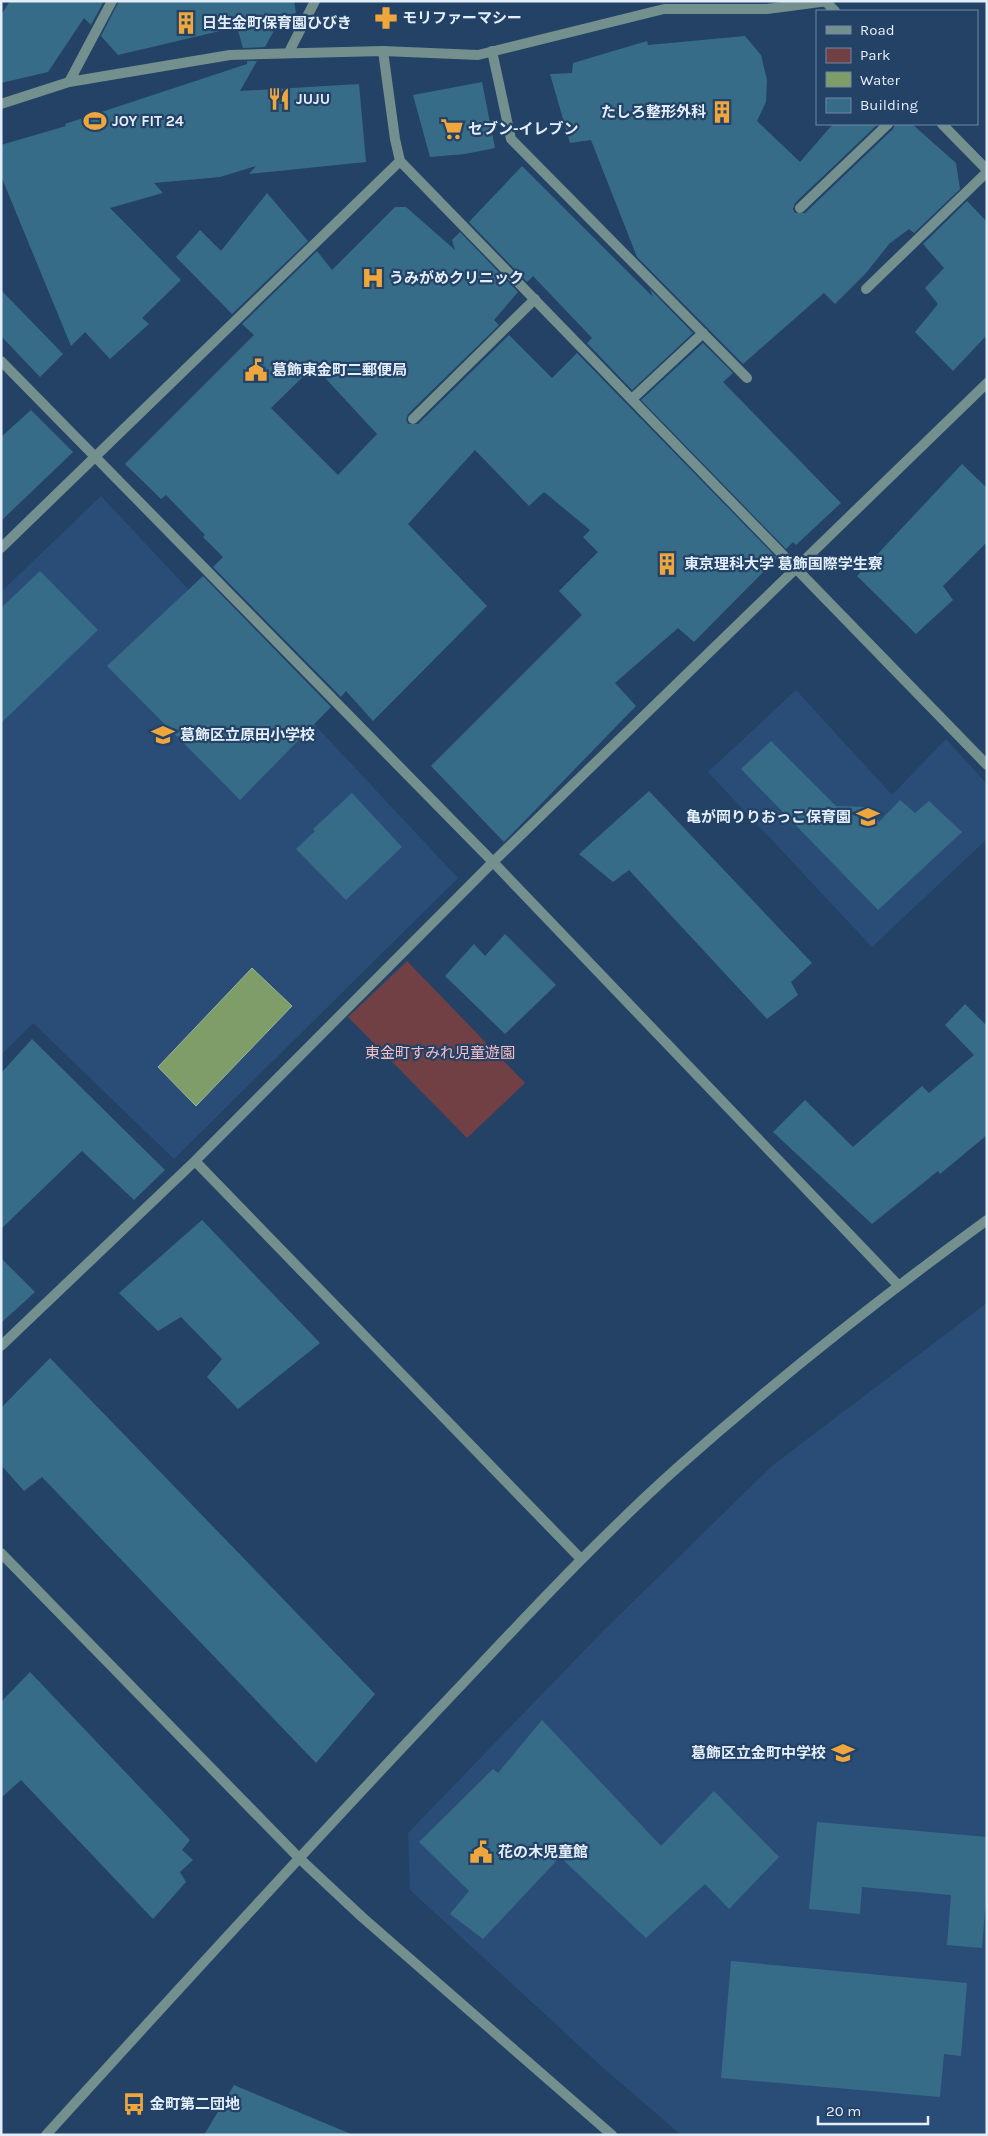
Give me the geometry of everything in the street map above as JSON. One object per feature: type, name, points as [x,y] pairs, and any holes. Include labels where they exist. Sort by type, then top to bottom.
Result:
[{"type":"street","points":[[69,82],[112,1]]},
{"type":"street","points":[[289,52],[315,1]]},
{"type":"street","points":[[1,104],[69,82],[230,55],[383,51],[478,55],[664,9],[695,5],[767,9],[827,2]]},
{"type":"street","points":[[383,51],[394,139],[400,161],[797,567],[987,765]]},
{"type":"street","points":[[492,51],[511,139],[747,378]]},
{"type":"street","points":[[800,208],[887,125]]},
{"type":"street","points":[[866,290],[987,171],[943,125]]},
{"type":"street","points":[[1,548],[400,161]]},
{"type":"street","points":[[412,419],[535,299]]},
{"type":"street","points":[[632,399],[703,333]]},
{"type":"street","points":[[1,361],[492,862],[898,1285]]},
{"type":"street","points":[[1,1346],[195,1161],[492,862],[987,383]]},
{"type":"street","points":[[195,1161],[581,1559]]},
{"type":"street","points":[[46,2135],[299,1858],[581,1559],[677,1468],[796,1366],[898,1285],[987,1220]]},
{"type":"street","points":[[1,1554],[299,1858],[362,1917],[612,2135]]},
{"type":"shaded area","name":"葛飾区立原田小学校","points":[[101,496],[458,878],[174,1159],[33,1023],[1,1055],[1,592]]},
{"type":"shaded area","name":"亀が岡りりおっこ保育園","points":[[796,690],[892,795],[946,739],[987,784],[987,839],[872,947],[708,772]]},
{"type":"shaded area","name":"葛飾区立金町中学校","points":[[987,1303],[987,2135],[681,2135],[600,2065],[410,1890],[408,1833],[602,1632],[773,1465]]},
{"type":"green space","name":"東金町すみれ児童遊園","points":[[407,961],[525,1083],[467,1138],[348,1017]]},
{"type":"water","points":[[252,968],[292,1006],[196,1106],[158,1067]]},
{"type":"building","points":[[10,1],[104,1],[91,25],[84,18],[48,72],[1,83],[1,15]]},
{"type":"building","name":"日生金町保育園ひびき","points":[[119,1],[294,1],[296,13],[282,16],[265,47],[243,48],[237,27],[118,55],[101,36]]},
{"type":"building","points":[[745,36],[761,55],[767,80],[766,102],[757,121],[800,162],[832,125],[877,125],[795,203],[793,209],[795,213],[805,213],[893,129],[895,125],[913,125],[956,163],[960,189],[914,233],[909,229],[889,244],[866,273],[835,304],[824,293],[743,364],[637,257],[591,140],[570,143],[550,74],[572,73],[573,63],[647,41],[648,45]]},
{"type":"building","points":[[247,61],[257,61],[240,91],[359,84],[366,162],[249,174],[256,166],[220,177],[154,183],[163,193],[110,208],[181,280],[142,318],[149,324],[110,359],[85,332],[71,346],[1,176],[1,145],[66,126],[65,124],[247,64]]},
{"type":"building","points":[[482,82],[495,148],[465,154],[430,157],[413,95]]},
{"type":"building","points":[[522,166],[653,297],[650,289],[693,333],[632,390],[587,343],[592,338],[533,276],[527,282],[469,222]]},
{"type":"building","points":[[267,193],[308,241],[232,314],[176,257],[200,230],[221,251]]},
{"type":"building","points":[[967,201],[987,222],[987,335],[953,371],[915,332],[938,304],[925,288],[944,268],[923,244]]},
{"type":"building","points":[[395,207],[406,207],[455,250],[452,240],[460,232],[518,292],[494,320],[499,325],[408,414],[406,420],[408,424],[418,424],[509,335],[552,378],[577,353],[777,558],[694,642],[678,628],[615,683],[636,706],[504,842],[431,766],[582,615],[559,591],[598,552],[583,537],[590,530],[544,492],[529,506],[475,450],[408,524],[487,606],[373,721],[346,691],[341,697],[213,567],[223,557],[203,537],[205,535],[166,495],[161,499],[125,464],[254,335],[242,324],[317,251],[332,270]],"holes":[[[314,366],[377,434],[338,475],[271,408]]]},
{"type":"building","points":[[1,290],[63,354],[40,377],[1,336]]},
{"type":"building","points":[[703,343],[733,373],[723,382],[841,503],[796,545],[793,542],[786,549],[641,400]]},
{"type":"building","points":[[31,410],[73,452],[1,521],[1,437]]},
{"type":"building","points":[[962,464],[987,488],[987,542],[943,586],[953,600],[916,634],[857,576]]},
{"type":"building","points":[[40,571],[98,630],[1,723],[1,608]]},
{"type":"building","points":[[203,576],[331,707],[240,800],[107,666]]},
{"type":"building","points":[[771,741],[836,806],[867,807],[879,822],[900,800],[915,813],[929,801],[962,832],[878,910],[741,769]]},
{"type":"building","points":[[649,791],[812,963],[791,982],[798,995],[767,1019],[629,870],[613,882],[579,854]]},
{"type":"building","points":[[352,793],[402,847],[346,900],[296,849],[315,831],[313,829]]},
{"type":"building","points":[[505,934],[556,985],[505,1034],[445,976],[474,944],[485,956]]},
{"type":"building","points":[[965,1004],[987,1026],[987,1135],[940,1174],[938,1171],[872,1224],[773,1132],[805,1100],[853,1147],[922,1086],[929,1093],[974,1055],[945,1025]]},
{"type":"building","points":[[32,1039],[165,1170],[134,1200],[82,1151],[1,1229],[1,1073]]},
{"type":"building","points":[[202,1220],[320,1343],[238,1409],[207,1377],[222,1359],[181,1317],[158,1331],[119,1293]]},
{"type":"building","points":[[1,1258],[35,1292],[1,1323]]},
{"type":"building","points":[[50,1358],[375,1694],[316,1763],[42,1477],[24,1491],[1,1465],[1,1408]]},
{"type":"building","points":[[30,1672],[190,1840],[182,1850],[193,1860],[180,1872],[186,1882],[153,1919],[21,1780],[1,1798],[1,1702]]},
{"type":"building","points":[[542,1720],[661,1846],[714,1791],[779,1857],[729,1909],[705,1884],[646,1938],[560,1857],[483,1939],[450,1914],[469,1891],[419,1842],[493,1769],[498,1773]]},
{"type":"building","points":[[817,1822],[987,1837],[987,1887],[982,1948],[947,1945],[951,1895],[862,1887],[860,1914],[809,1909]]},
{"type":"building","points":[[731,1961],[967,1983],[961,2056],[944,2054],[940,2097],[721,2078]]},
{"type":"building","points":[[234,2085],[351,2134],[351,2135],[204,2135]]},
{"type":"place","name":"モリファーマシー","points":[[386,18]]},
{"type":"place","name":"日生金町保育園ひびき","points":[[186,23]]},
{"type":"place","name":"JUJU","points":[[279,99]]},
{"type":"place","name":"たしろ整形外科","points":[[722,112]]},
{"type":"place","name":"JOY FIT 24","points":[[95,121]]},
{"type":"place","name":"セブン-イレブン","points":[[452,129]]},
{"type":"place","name":"うみがめクリニック","points":[[373,278]]},
{"type":"place","name":"葛飾東金町二郵便局","points":[[256,370]]},
{"type":"place","name":"東京理科大学 葛飾国際学生寮","points":[[667,564]]},
{"type":"place","name":"葛飾区立原田小学校","points":[[163,735]]},
{"type":"place","name":"亀が岡りりおっこ保育園","points":[[868,817]]},
{"type":"place","name":"葛飾区立金町中学校","points":[[843,1753]]},
{"type":"place","name":"花の木児童館","points":[[481,1852]]},
{"type":"place","name":"金町第二団地","points":[[134,2104]]}]
